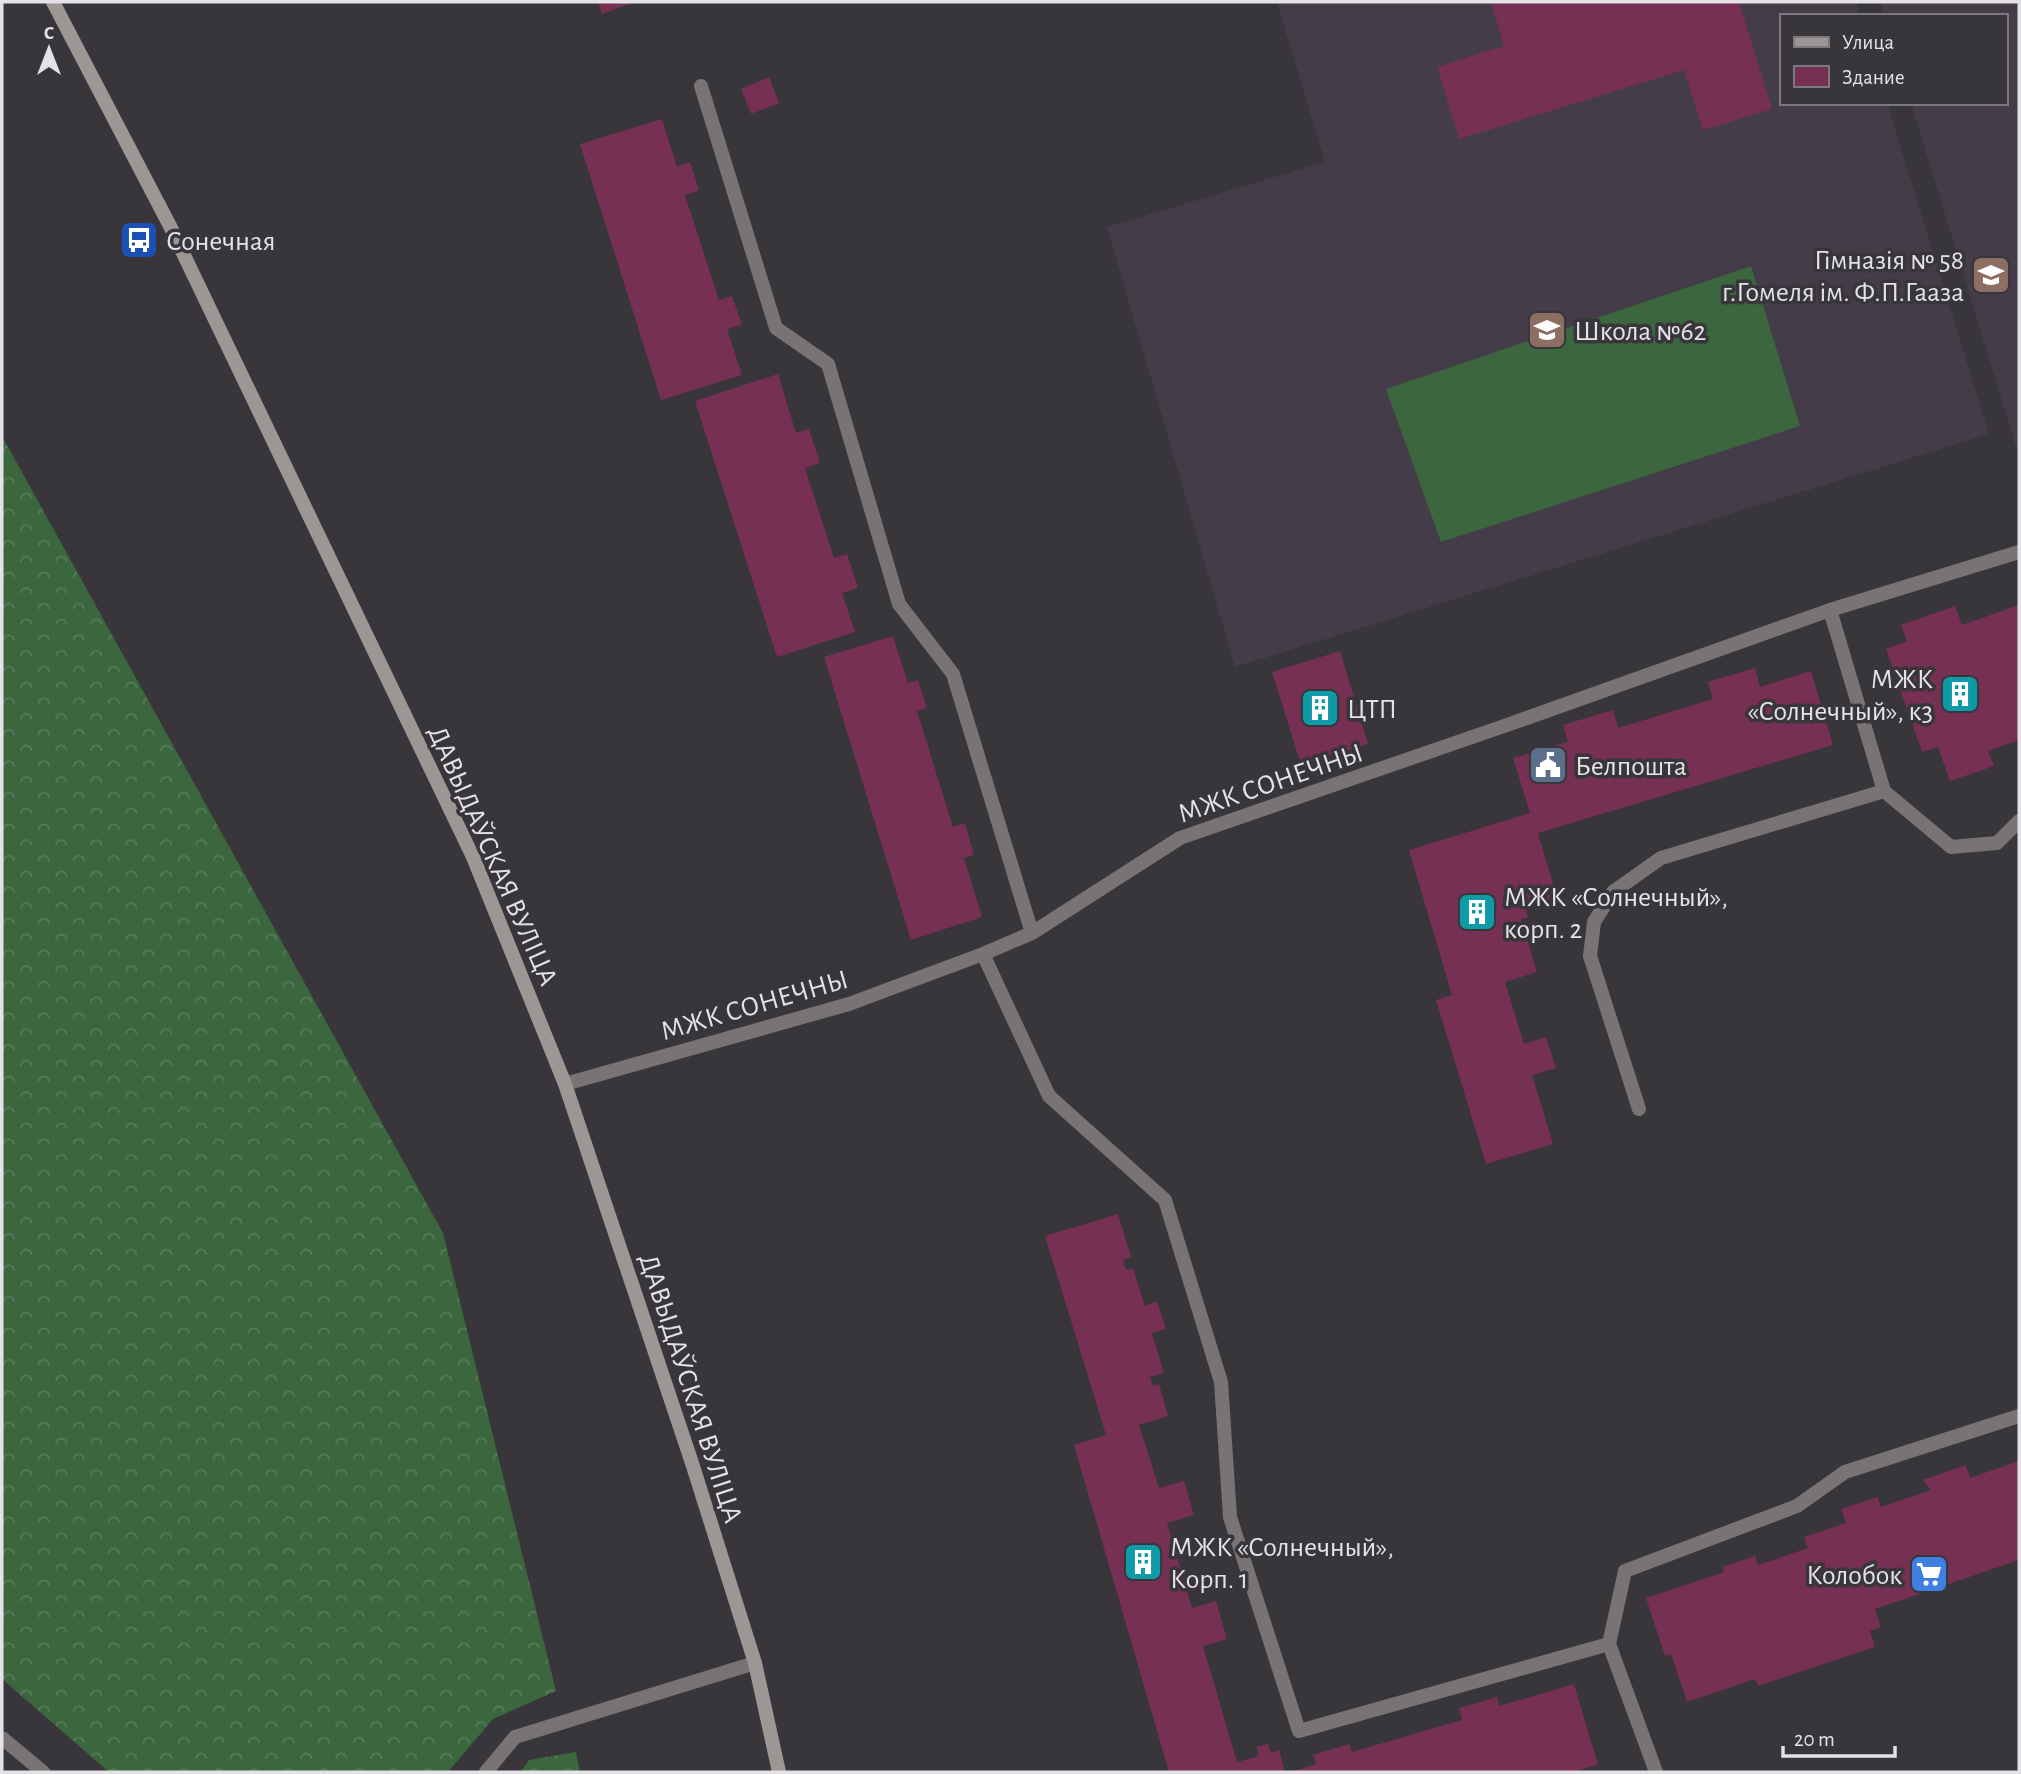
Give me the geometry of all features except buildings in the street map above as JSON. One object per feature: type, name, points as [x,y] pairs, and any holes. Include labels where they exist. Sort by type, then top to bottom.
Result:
[{"type":"street","name":"ДАВЫДАЎСКАЯ ВУЛІЦА","points":[[53,2],[170,226],[473,858],[565,1084],[692,1463],[755,1663],[779,1772]]},
{"type":"street","points":[[701,86],[776,327],[828,364],[899,604],[953,674],[1032,933]]},
{"type":"street","name":"МЖК СОНЕЧНЫ","points":[[565,1084],[849,1004],[1032,933],[1181,838],[1830,610],[2019,552]]},
{"type":"street","points":[[1830,610],[1884,791],[1951,847],[1997,843],[2019,821]]},
{"type":"street","points":[[1639,1109],[1590,956],[1594,922],[1613,892],[1661,858],[1884,791]]},
{"type":"street","points":[[983,954],[1049,1096],[1165,1200],[1221,1382],[1230,1517],[1300,1731],[1609,1644]]},
{"type":"street","points":[[1656,1772],[1609,1644],[1625,1572],[1797,1506],[1845,1472],[2019,1416]]},
{"type":"street","points":[[486,1772],[515,1737],[755,1663]]},
{"type":"street","points":[[2,1738],[43,1772]]},
{"type":"shaded area","name":"Школа №62","points":[[1277,2],[1856,2],[1859,14],[1780,14],[1780,105],[1888,105],[1989,434],[1235,667],[1107,227],[1325,162]]},
{"type":"shaded area","name":"Гімназія № 58 г.Гомеля ім. Ф.П.Гааза","points":[[1880,2],[2019,2],[2019,449],[2016,447],[1912,105],[2007,105],[2007,14],[1883,14]]},
{"type":"green space","points":[[1751,266],[1800,426],[1441,542],[1386,389]]},
{"type":"green space","points":[[2,436],[443,1233],[556,1691],[493,1719],[448,1772],[109,1772],[2,1679]]},
{"type":"green space","points":[[576,1752],[580,1772],[521,1772],[529,1760]]},
{"type":"place","name":"Сонечная","points":[[139,240]]},
{"type":"place","name":"Гімназія № 58 г.Гомеля ім. Ф.П.Гааза","points":[[1991,275]]},
{"type":"place","name":"Школа №62","points":[[1547,330]]},
{"type":"place","name":"МЖК «Солнечный», к3","points":[[1960,694]]},
{"type":"place","name":"ЦТП","points":[[1320,708]]},
{"type":"place","name":"Белпошта","points":[[1548,765]]},
{"type":"place","name":"МЖК «Солнечный», корп. 2","points":[[1477,912]]},
{"type":"place","name":"МЖК «Солнечный», Корп. 1","points":[[1143,1562]]},
{"type":"place","name":"Колобок","points":[[1929,1574]]}]
